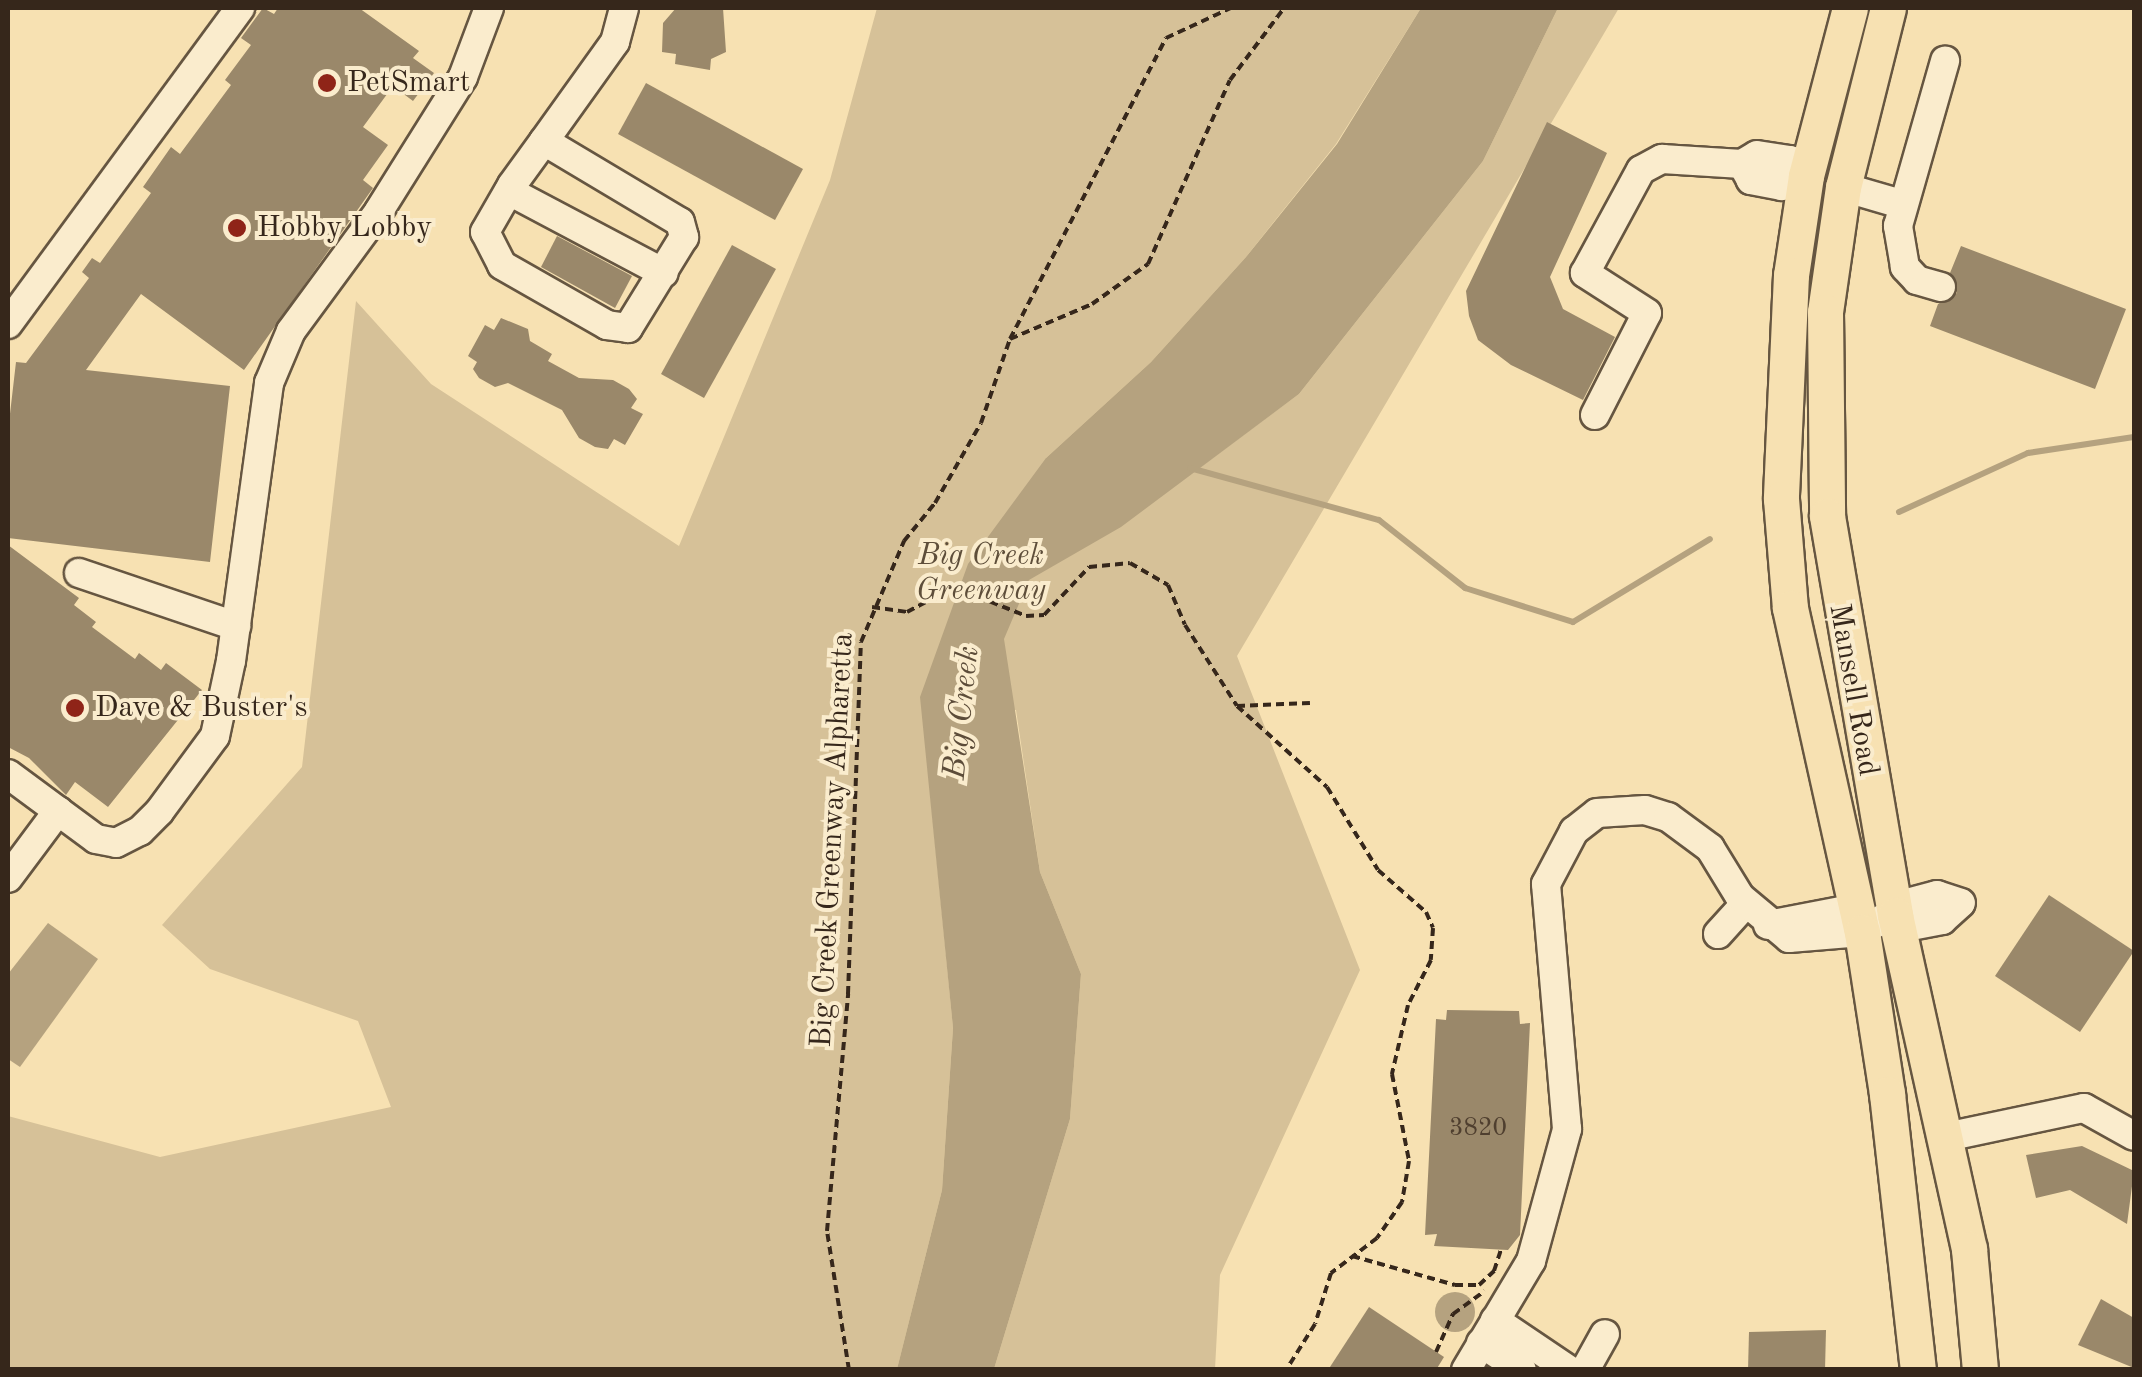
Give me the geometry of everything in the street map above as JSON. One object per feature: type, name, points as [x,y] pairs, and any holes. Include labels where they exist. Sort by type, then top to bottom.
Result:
[{"type":"main road","name":"Mansell Road","points":[[1850,8],[1806,176],[1782,374],[1781,498],[1790,608],[1859,920],[1890,1113],[1918,1370]]},
{"type":"main road","name":"Mansell Road","points":[[1888,8],[1843,188],[1825,312],[1827,516],[1896,915],[1969,1249],[1980,1370]]},
{"type":"main road","points":[[1806,176],[1843,188]]},
{"type":"street","points":[[9,315],[240,8]]},
{"type":"street","points":[[8,774],[96,839],[116,843],[140,832],[214,736],[236,626],[269,384],[291,331],[379,211],[463,77],[489,8]]},
{"type":"street","points":[[544,141],[680,222],[684,237],[628,328],[608,324],[502,265],[485,232],[509,191],[544,141],[615,42],[624,8]]},
{"type":"street","points":[[1942,287],[1918,280],[1905,267],[1902,204],[1945,62]]},
{"type":"street","points":[[1595,415],[1648,313],[1585,272],[1640,170],[1662,159],[1742,164],[1757,155],[1790,160],[1806,176]]},
{"type":"street","points":[[1843,188],[1902,204]]},
{"type":"street","points":[[509,191],[664,274]]},
{"type":"street","points":[[79,573],[236,626]]},
{"type":"street","points":[[1466,1370],[1531,1261],[1567,1129],[1546,884],[1554,859],[1596,813],[1646,810],[1688,828],[1719,860],[1746,903],[1768,925],[1896,915]]},
{"type":"street","points":[[8,878],[58,811]]},
{"type":"street","points":[[1718,934],[1746,903]]},
{"type":"street","points":[[1946,1137],[2084,1108],[2134,1136]]},
{"type":"street","points":[[1488,1332],[1522,1370]]},
{"type":"street","points":[[1488,1332],[1569,1370]]},
{"type":"street","points":[[1585,1370],[1605,1334]]},
{"type":"path","name":"Big Creek Greenway Alpharetta","points":[[849,1370],[827,1231],[848,994],[861,642],[872,607],[904,541],[936,503],[981,422],[1010,339],[1166,38],[1230,8]]},
{"type":"path","points":[[1010,339],[1092,304],[1148,264],[1230,80],[1284,8]]},
{"type":"path","points":[[872,607],[907,612],[954,587],[1026,616],[1051,612],[1088,567],[1102,561],[1142,566],[1168,584],[1184,625],[1237,706],[1327,786],[1378,870],[1433,928],[1431,960],[1408,1005],[1392,1074],[1408,1183],[1394,1219],[1331,1272],[1324,1306],[1286,1370]]},
{"type":"path","points":[[1237,706],[1310,703]]},
{"type":"path","points":[[1352,1256],[1455,1285],[1480,1285],[1494,1271],[1500,1249]]},
{"type":"path","points":[[1436,1352],[1453,1314],[1499,1277],[1508,1250]]},
{"type":"green space","name":"Big Creek Greenway","points":[[877,8],[1421,8],[1336,144],[1246,257],[1151,362],[1046,458],[1145,508],[1299,394],[1483,161],[1558,8],[1619,8],[1237,656],[1360,970],[1220,1275],[1215,1369],[994,1369],[1070,1119],[1081,974],[1040,872],[1016,710],[921,698],[953,1028],[942,1190],[897,1369],[8,1369],[8,1116],[160,1157],[391,1107],[358,1021],[210,969],[162,925],[302,767],[356,301],[431,384],[679,546],[830,180]]},
{"type":"water","name":"Big Creek","points":[[1421,8],[1558,8],[1483,161],[1299,394],[1121,527],[1029,580],[1004,639],[1040,872],[1081,974],[1070,1119],[994,1369],[897,1369],[942,1190],[953,1028],[920,697],[968,564],[1046,458],[1151,362],[1246,257],[1337,144]]},
{"type":"water","points":[[48,923],[98,959],[20,1067],[8,1059],[8,974]]},
{"type":"water","points":[[1455,1292],[1469,1298],[1475,1312],[1469,1326],[1455,1332],[1441,1326],[1435,1312],[1441,1298]]},
{"type":"building","points":[[263,8],[274,14],[278,8],[359,8],[419,51],[413,58],[434,73],[413,101],[393,86],[363,127],[388,145],[363,180],[373,188],[244,370],[141,294],[86,370],[230,386],[210,562],[8,538],[8,431],[16,362],[26,363],[89,278],[82,272],[92,258],[100,263],[151,193],[143,187],[171,147],[180,154],[231,85],[225,80],[251,45],[241,38]]},
{"type":"building","points":[[676,8],[723,8],[726,52],[711,59],[710,70],[675,64],[676,54],[662,52],[663,23]]},
{"type":"building","points":[[646,83],[803,169],[775,220],[618,134]]},
{"type":"building","points":[[1547,122],[1607,153],[1550,277],[1563,309],[1615,337],[1583,400],[1511,365],[1478,340],[1469,316],[1466,291]]},
{"type":"building","points":[[557,236],[632,276],[615,308],[541,267]]},
{"type":"building","points":[[732,245],[776,269],[704,398],[661,374]]},
{"type":"building","points":[[1961,246],[2126,309],[2095,389],[1930,326],[1938,304],[1957,293],[1950,273]]},
{"type":"building","points":[[501,318],[528,329],[530,341],[552,354],[548,361],[579,378],[613,380],[629,389],[637,399],[631,408],[643,414],[625,445],[614,439],[608,449],[595,447],[579,438],[562,410],[508,383],[495,387],[479,378],[473,369],[477,362],[468,356],[485,325],[494,330]]},
{"type":"building","points":[[8,545],[79,598],[74,605],[96,622],[92,627],[135,659],[139,653],[161,670],[166,663],[202,690],[108,807],[75,782],[66,795],[29,758],[8,747]]},
{"type":"building","points":[[2049,895],[2134,951],[2080,1032],[1995,976]]},
{"type":"building","points":[[1447,1010],[1519,1011],[1520,1024],[1530,1023],[1520,1235],[1508,1250],[1434,1246],[1437,1234],[1425,1235],[1436,1019],[1446,1020]]},
{"type":"building","points":[[2082,1146],[2134,1171],[2127,1224],[2070,1190],[2036,1198],[2026,1155]]},
{"type":"building","points":[[2101,1299],[2134,1318],[2134,1368],[2078,1345]]},
{"type":"building","points":[[1369,1307],[1444,1357],[1436,1370],[1328,1370]]},
{"type":"building","points":[[1826,1330],[1825,1370],[1748,1370],[1749,1332]]},
{"type":"waterway","points":[[1899,512],[2028,453],[2134,437]]},
{"type":"waterway","points":[[1190,468],[1379,520],[1465,588],[1573,622],[1710,539]]},
{"type":"place","name":"PetSmart","points":[[327,83]]},
{"type":"place","name":"Hobby Lobby","points":[[237,228]]},
{"type":"place","name":"Dave & Buster's","points":[[75,708]]}]
